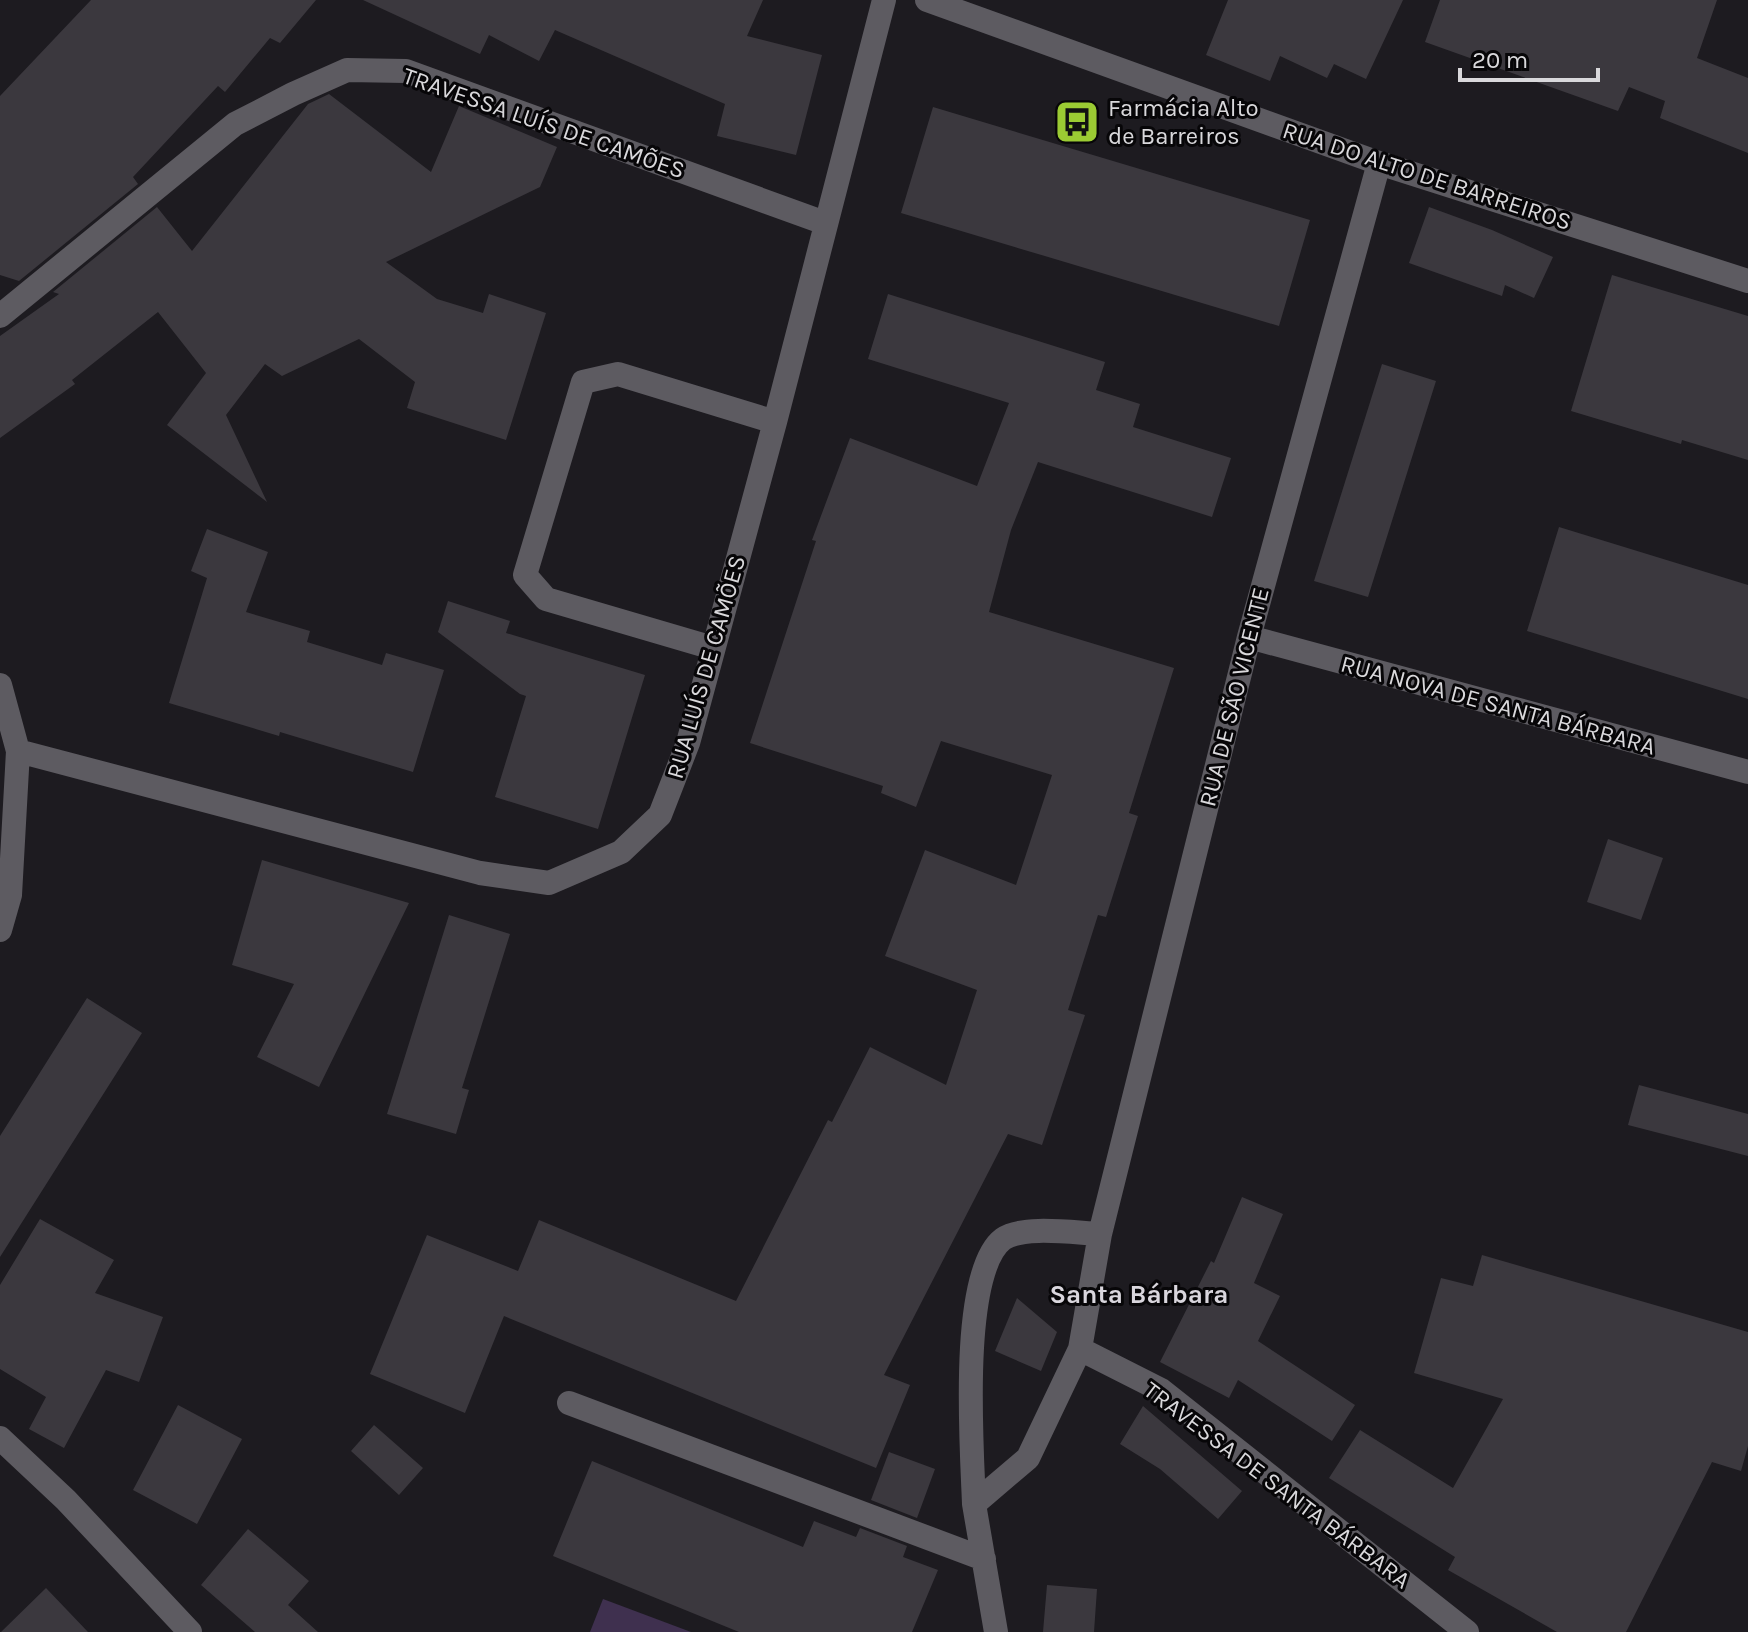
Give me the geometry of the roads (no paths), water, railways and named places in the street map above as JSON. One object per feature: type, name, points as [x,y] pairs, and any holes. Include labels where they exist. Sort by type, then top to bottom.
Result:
[{"type":"street","name":"RUA LUÍS DE CAMÕES","points":[[18,751],[480,873],[549,883],[621,852],[660,815],[688,743],[884,0]]},
{"type":"street","name":"RUA DO ALTO DE BARREIROS","points":[[927,0],[1379,163],[1748,281]]},
{"type":"street","name":"TRAVESSA LUÍS DE CAMÕES","points":[[0,316],[235,124],[347,70],[406,71],[825,223]]},
{"type":"street","name":"RUA DE SÃO VICENTE","points":[[974,1504],[1028,1458],[1080,1349],[1100,1234],[1249,637],[1379,163]]},
{"type":"street","points":[[713,648],[546,599],[525,575],[583,382],[618,374],[775,422]]},
{"type":"street","name":"RUA NOVA DE SANTA BÁRBARA","points":[[1249,637],[1748,772]]},
{"type":"street","points":[[0,685],[18,751],[10,895],[0,930]]},
{"type":"street","points":[[996,1632],[974,1504],[971,1411],[974,1306],[990,1254],[1002,1240],[1020,1231],[1100,1234]]},
{"type":"street","name":"TRAVESSA DE SANTA BÁRBARA","points":[[1080,1349],[1161,1390],[1467,1632]]},
{"type":"street","points":[[569,1403],[984,1559]]},
{"type":"street","points":[[0,1438],[66,1500],[190,1632]]},
{"type":"place","name":"Farmácia Alto de Barreiros","points":[[1077,122]]},
{"type":"district","name":"Santa Bárbara","points":[[1139,1294]]}]
